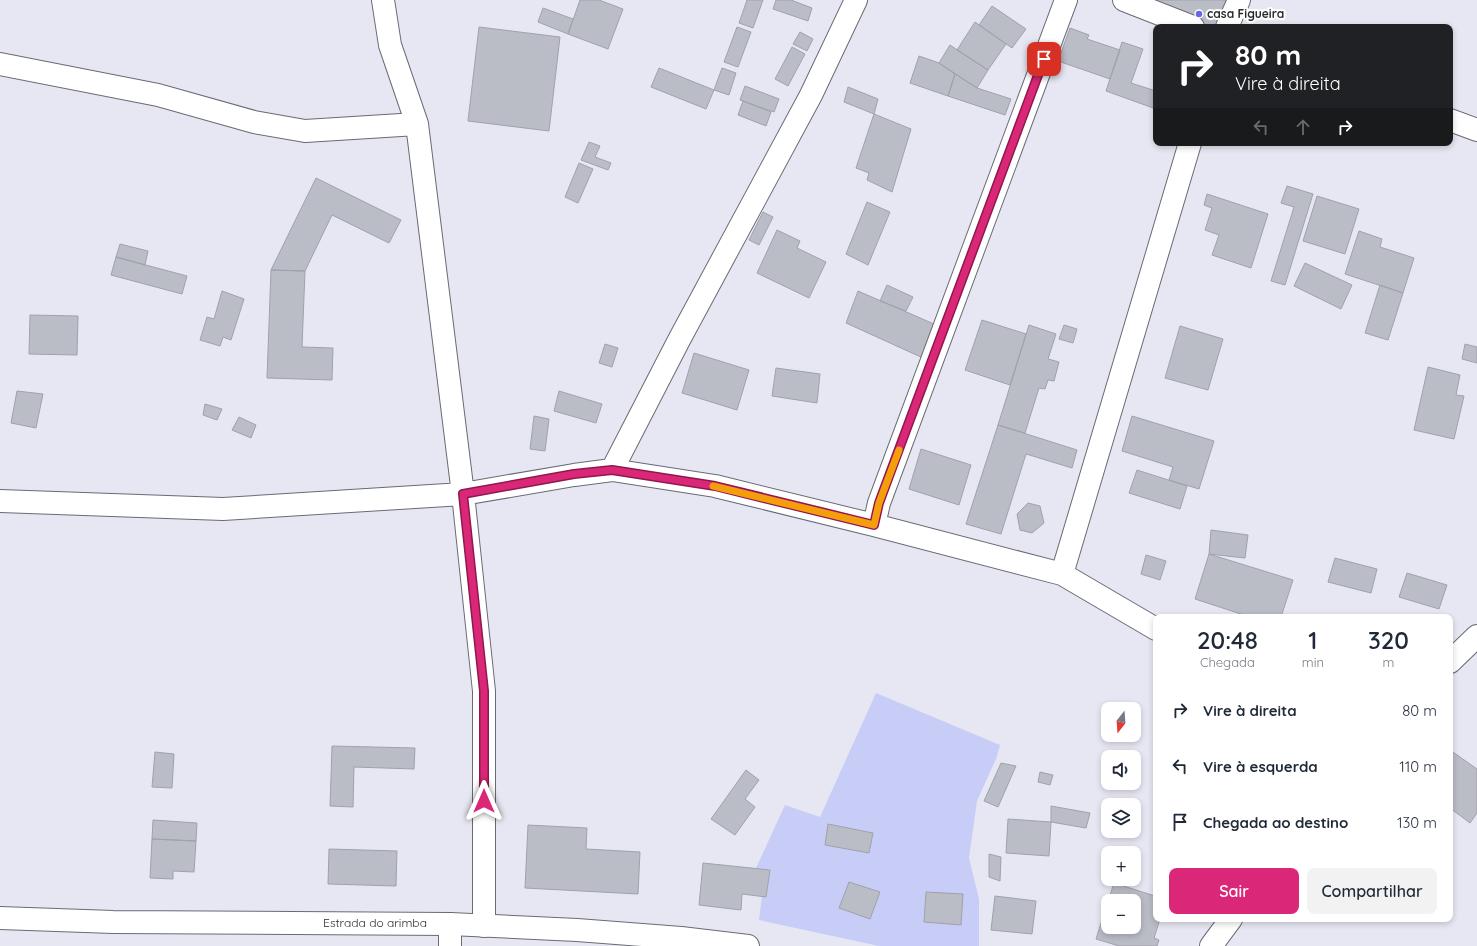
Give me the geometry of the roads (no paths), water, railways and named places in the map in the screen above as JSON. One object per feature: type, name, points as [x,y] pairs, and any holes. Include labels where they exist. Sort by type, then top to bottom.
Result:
[{"type":"street","points":[[383,0],[390,45],[417,124],[463,494],[484,691],[484,926]]},
{"type":"street","points":[[612,470],[679,340],[811,95],[856,0]]},
{"type":"street","points":[[874,525],[879,503],[1066,0]]},
{"type":"street","points":[[1124,0],[1185,24]]},
{"type":"street","points":[[1228,24],[1239,0]]},
{"type":"street","points":[[0,64],[158,95],[254,122],[305,131],[417,124]]},
{"type":"street","points":[[1453,121],[1477,130]]},
{"type":"street","points":[[1062,574],[1189,146]]},
{"type":"street","points":[[0,501],[223,509],[463,494],[574,474],[612,470],[715,486],[874,525],[1062,574],[1153,627]]},
{"type":"street","points":[[1453,659],[1477,636]]},
{"type":"street","name":"Estrada do arimba","points":[[0,918],[113,922],[450,924],[577,930],[683,942],[748,946]]},
{"type":"street","points":[[1211,946],[1228,922]]},
{"type":"street","points":[[450,924],[450,946]]},
{"type":"place","name":"casa Figueira","points":[[1199,14]]}]
